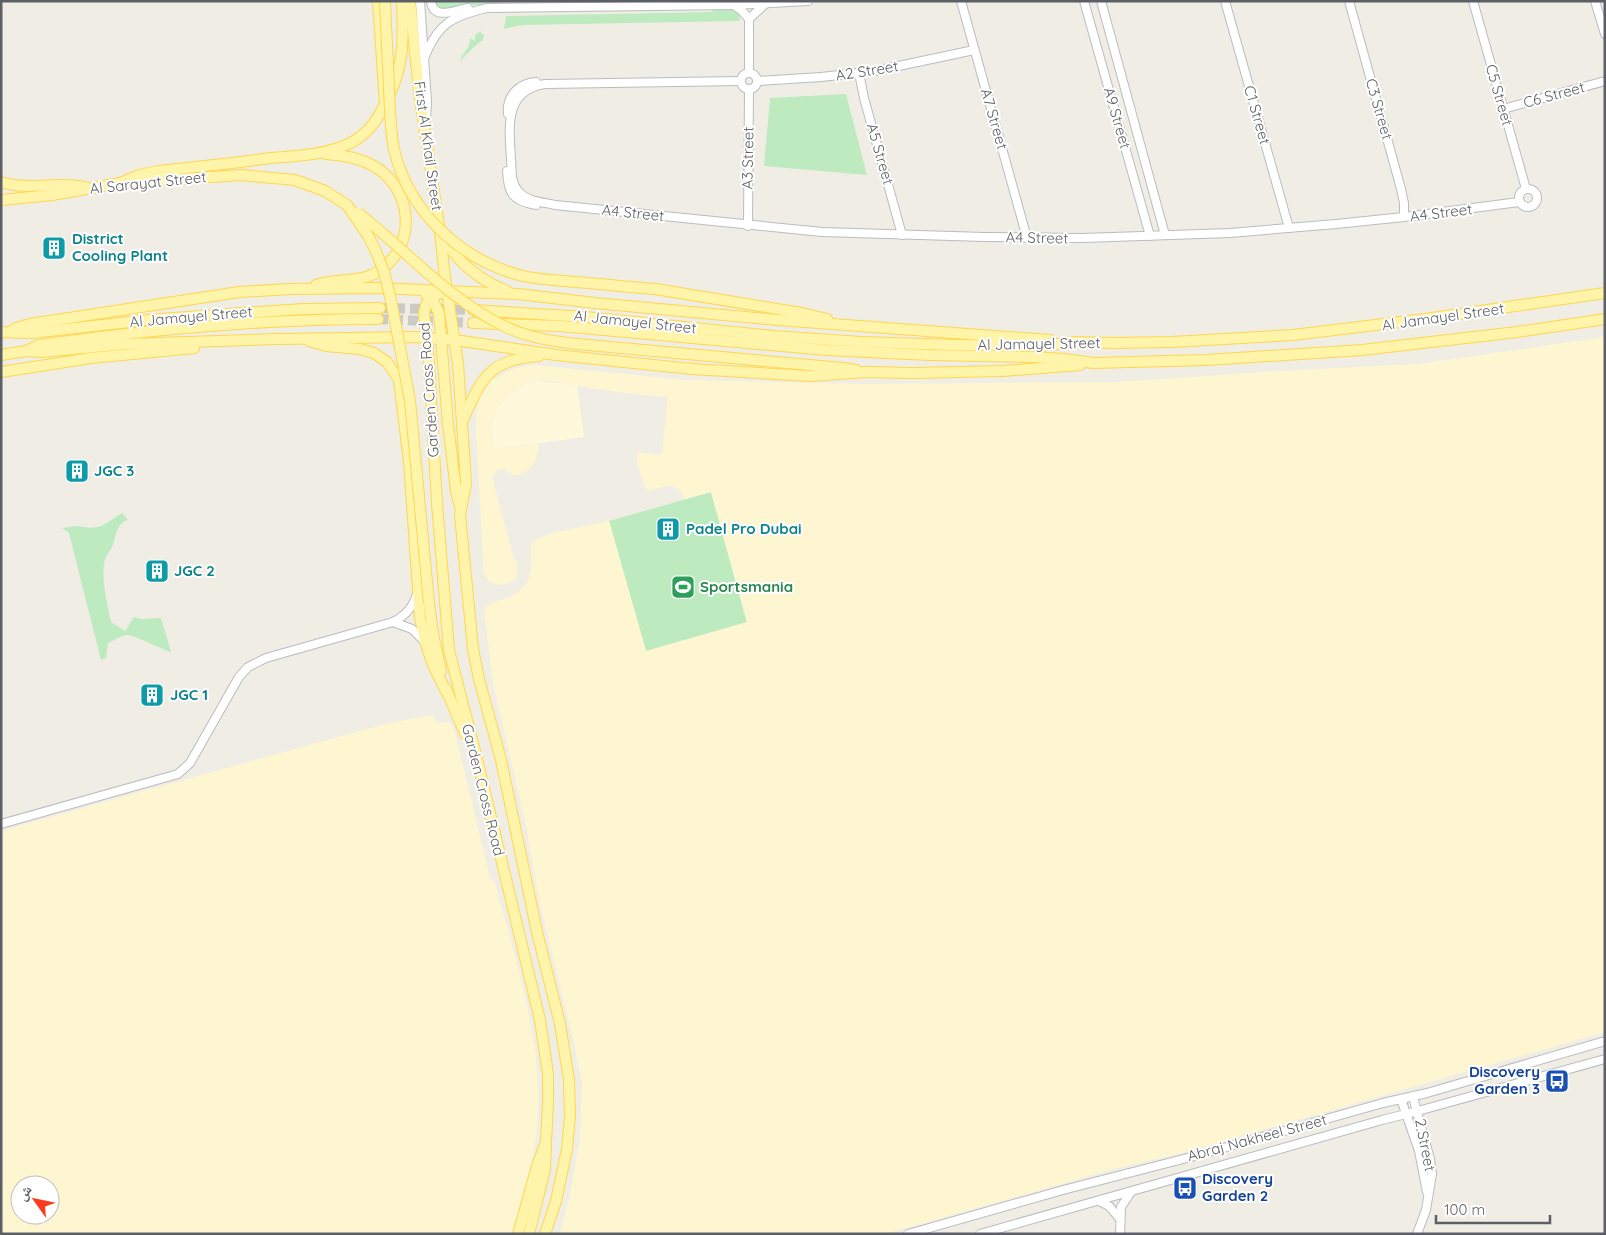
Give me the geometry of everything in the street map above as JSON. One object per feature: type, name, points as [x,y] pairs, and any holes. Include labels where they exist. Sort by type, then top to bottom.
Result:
[{"type":"main road","points":[[378,1],[385,105]]},
{"type":"main road","points":[[385,1],[390,126],[402,174],[416,200],[434,224],[462,249],[502,270],[523,276],[655,289],[802,313],[840,324]]},
{"type":"main road","points":[[120,183],[139,175],[158,171],[314,154],[342,147],[360,137],[370,128],[385,105],[395,82],[401,60],[402,1]]},
{"type":"main road","name":"First Al Khail Street","points":[[410,1],[424,129],[447,291]]},
{"type":"main road","points":[[308,289],[328,282],[366,277],[382,270],[394,258],[402,244],[407,226],[406,206],[399,189],[387,175],[372,164],[354,157],[314,154]]},
{"type":"main road","name":"Al Sarayat Street","points":[[1,200],[52,196],[120,183],[241,175],[295,180],[325,191],[347,205],[466,305],[501,325],[519,332],[538,338],[577,344],[769,363],[843,368],[867,372]]},
{"type":"main road","points":[[1,182],[18,185],[64,184],[89,188]]},
{"type":"main road","points":[[347,205],[377,254],[391,300],[410,401],[429,603],[436,650],[448,695]]},
{"type":"main road","points":[[440,232],[447,245],[467,268],[496,287],[518,294]]},
{"type":"main road","points":[[6,332],[30,324],[221,294],[274,289],[415,289],[518,294],[778,320],[1075,342]]},
{"type":"main road","points":[[415,289],[430,298],[439,313],[448,424],[456,491],[460,507]]},
{"type":"main road","points":[[430,298],[447,291]]},
{"type":"main road","name":"Garden Cross Road","points":[[447,291],[458,364],[463,421],[466,483],[460,507],[476,664],[501,760],[537,932],[560,1024],[569,1080],[570,1116],[567,1149],[556,1201],[545,1234]]},
{"type":"main road","name":"Al Jamayel Street","points":[[472,310],[585,317],[774,336],[861,342],[1000,346],[1056,345],[1075,342],[1172,342],[1293,335],[1460,315],[1605,293]]},
{"type":"main road","name":"Garden Cross Road","points":[[430,298],[424,313],[448,642],[455,679],[477,759],[543,1033],[548,1088],[546,1142],[537,1166],[518,1234]]},
{"type":"main road","name":"Al Jamayel Street","points":[[6,332],[31,333],[147,320],[304,309],[380,308]]},
{"type":"main road","name":"Al Jamayel Street","points":[[1,355],[26,351],[39,345],[168,329],[264,322],[378,319]]},
{"type":"main road","name":"Al Jamayel Street","points":[[473,323],[560,326],[826,350],[1034,357],[1093,363],[1274,356],[1362,350],[1605,319]]},
{"type":"main road","points":[[304,338],[326,346],[360,348],[374,353],[387,362],[398,380],[409,462],[420,618],[426,644],[437,675],[477,759]]},
{"type":"main road","points":[[26,351],[41,352],[126,344],[304,338],[427,338],[556,354],[735,372],[829,376],[867,372],[994,372],[1093,363]]},
{"type":"main road","points":[[1,372],[91,358],[191,349],[212,342]]},
{"type":"main road","points":[[463,421],[479,386],[498,366],[517,358],[556,354]]},
{"type":"main road","points":[[529,1234],[546,1161],[546,1142]]},
{"type":"street","points":[[420,1],[427,101],[424,129]]},
{"type":"street","points":[[431,1],[435,11],[443,14],[465,9],[487,8],[734,5],[808,1]]},
{"type":"street","name":"A7 Street","points":[[961,1],[1028,238]]},
{"type":"street","name":"A9 Street","points":[[1084,1],[1150,236]]},
{"type":"street","name":"A9 Street","points":[[1101,1],[1165,235]]},
{"type":"street","name":"C1 Street","points":[[1225,1],[1289,228]]},
{"type":"street","name":"C3 Street","points":[[1349,1],[1401,189],[1404,217]]},
{"type":"street","name":"C5 Street","points":[[1472,1],[1526,189]]},
{"type":"street","points":[[1595,1],[1605,34]]},
{"type":"street","points":[[749,19],[765,4]]},
{"type":"street","points":[[734,5],[749,19],[749,73]]},
{"type":"street","points":[[424,59],[434,38],[450,21],[460,15],[487,8]]},
{"type":"street","name":"A2 Street","points":[[758,81],[859,73],[974,50]]},
{"type":"street","points":[[749,73],[755,75],[758,81],[755,87],[749,89],[743,87],[741,81],[743,75],[749,73]]},
{"type":"street","name":"A5 Street","points":[[859,73],[864,98],[902,235]]},
{"type":"street","name":"A4 Street","points":[[741,81],[546,84],[532,82],[520,87],[514,92],[508,103],[507,110],[510,123],[507,170],[510,192],[522,202],[538,206],[555,205],[748,226],[822,232],[1028,238],[1150,236],[1289,228],[1404,217],[1519,202]]},
{"type":"street","name":"C6 Street","points":[[1503,109],[1605,81]]},
{"type":"street","name":"A3 Street","points":[[748,226],[749,89]]},
{"type":"street","points":[[1526,189],[1531,189],[1536,193],[1536,202],[1532,207],[1527,208],[1519,202],[1520,194],[1526,189]]},
{"type":"street","points":[[1,824],[178,774],[190,763],[239,677],[248,667],[266,658],[393,622],[412,607],[417,591]]},
{"type":"street","points":[[393,622],[412,629],[418,633],[426,644]]},
{"type":"street","name":"Abraj Nakheel Street","points":[[908,1234],[1063,1190],[1413,1096],[1605,1041]]},
{"type":"street","name":"Abraj Nakheel Street","points":[[980,1234],[1605,1059]]},
{"type":"street","name":"2 Street","points":[[1413,1096],[1431,1167],[1431,1181],[1427,1194],[1424,1218],[1417,1234]]},
{"type":"street","name":"2 Street","points":[[1401,1099],[1419,1151],[1427,1194]]},
{"type":"street","points":[[1120,1234],[1120,1219],[1124,1201],[1131,1192]]},
{"type":"street","points":[[1099,1201],[1109,1206],[1120,1219]]},
{"type":"shaded area","points":[[538,381],[577,385],[584,437],[494,449],[491,426],[496,410],[506,396],[523,385]]},
{"type":"green space","points":[[433,1],[500,1],[500,5],[472,5],[439,12]]},
{"type":"green space","points":[[731,9],[739,12],[740,21],[522,25],[504,29],[506,16],[711,12],[713,10]]},
{"type":"green space","points":[[481,31],[481,34],[484,34],[483,40],[460,61],[469,45],[470,38],[475,41],[475,35]]},
{"type":"green space","points":[[846,94],[867,175],[764,166],[770,98]]},
{"type":"green space","name":"Sportsmania","points":[[711,492],[747,623],[646,651],[609,521]]},
{"type":"green space","points":[[122,513],[128,520],[121,524],[116,533],[113,545],[105,559],[103,574],[111,622],[125,631],[134,617],[142,619],[161,618],[171,652],[126,635],[108,643],[106,658],[101,660],[69,533],[62,528],[102,526]]},
{"type":"sand","points":[[1605,337],[1605,1032],[1182,1153],[1110,1170],[885,1234],[560,1234],[569,1199],[580,1140],[582,1083],[539,900],[526,826],[493,683],[484,610],[493,602],[514,595],[526,584],[531,571],[531,546],[537,539],[553,533],[609,521],[646,651],[747,622],[711,492],[685,499],[682,493],[674,487],[664,486],[647,491],[637,464],[638,452],[662,455],[668,397],[616,392],[545,381],[522,386],[507,396],[496,410],[491,426],[494,449],[538,444],[538,449],[533,464],[522,474],[516,476],[504,469],[499,469],[492,477],[514,559],[517,561],[517,576],[513,582],[500,585],[489,582],[484,574],[476,431],[477,405],[483,390],[492,378],[496,380],[504,373],[514,369],[534,365],[686,380],[862,384],[1118,382],[1418,364]]},
{"type":"sand","points":[[433,715],[437,723],[450,722],[455,733],[490,878],[495,883],[519,972],[537,1065],[537,1126],[527,1180],[513,1234],[1,1234],[1,831],[385,724]]},
{"type":"tunnel","points":[[380,308],[472,310]]},
{"type":"tunnel","points":[[378,319],[473,323]]},
{"type":"place","name":"District Cooling Plant","points":[[54,248]]},
{"type":"place","name":"JGC 3","points":[[77,471]]},
{"type":"place","name":"Padel Pro Dubai","points":[[668,529]]},
{"type":"place","name":"JGC 2","points":[[157,571]]},
{"type":"place","name":"Sportsmania","points":[[683,587]]},
{"type":"place","name":"JGC 1","points":[[152,695]]},
{"type":"place","name":"Discovery Garden 3","points":[[1557,1081]]},
{"type":"place","name":"Discovery Garden 2","points":[[1185,1188]]}]
